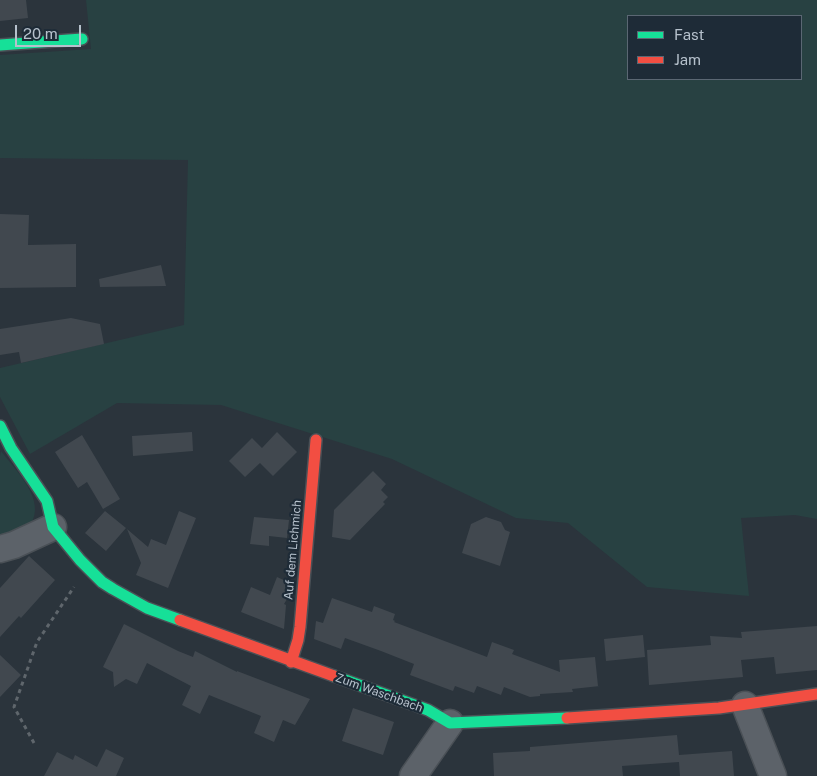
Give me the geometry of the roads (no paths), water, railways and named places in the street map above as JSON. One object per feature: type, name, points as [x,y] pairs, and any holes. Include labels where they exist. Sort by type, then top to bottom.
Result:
[{"type":"street","points":[[0,45],[82,39]]},
{"type":"street","points":[[0,426],[11,448],[47,501],[53,527],[14,545],[0,549]]},
{"type":"street","name":"Auf dem Lichmich","points":[[291,662],[300,627],[316,440]]},
{"type":"street","name":"Zum Waschbach","points":[[53,527],[87,568],[112,590],[139,604],[291,662],[428,710],[450,723]]},
{"type":"street","points":[[413,776],[450,723],[606,716],[745,705],[817,694]]},
{"type":"street","points":[[745,705],[774,776]]}]
